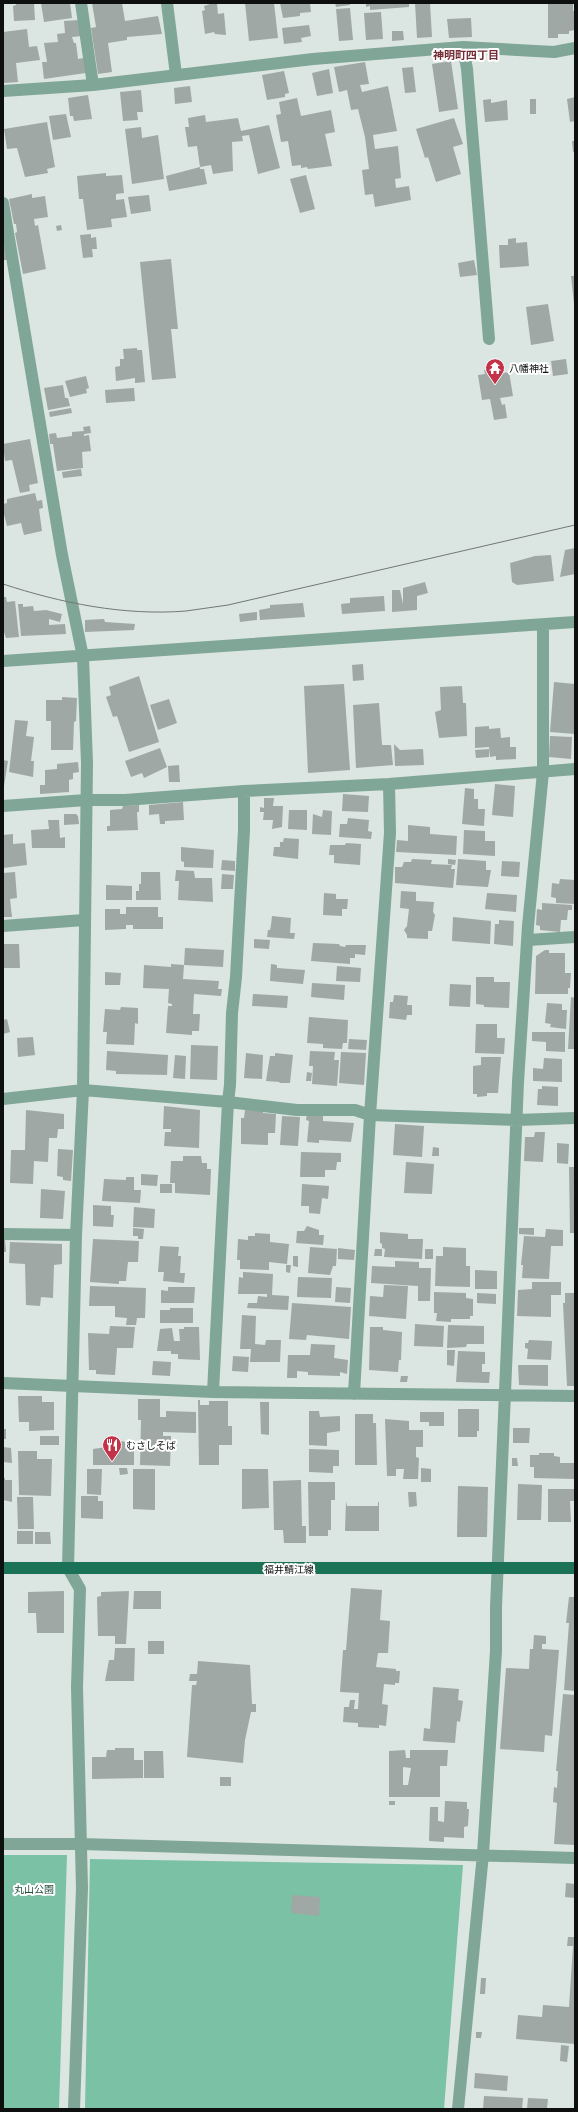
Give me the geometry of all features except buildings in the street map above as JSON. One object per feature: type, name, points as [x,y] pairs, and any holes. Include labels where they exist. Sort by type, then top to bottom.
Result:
[{"type":"main road","name":"福井鯖江線","points":[[3,1568],[575,1568]]},
{"type":"street","points":[[81,3],[93,85]]},
{"type":"street","points":[[167,3],[176,75]]},
{"type":"street","points":[[3,91],[93,85],[313,59],[463,47],[554,52],[575,48]]},
{"type":"street","points":[[463,47],[468,76],[489,339]]},
{"type":"street","points":[[3,203],[62,555],[83,657],[86,800],[82,1090],[76,1235],[68,1568],[80,1589],[77,1687],[82,1888],[74,2109]]},
{"type":"street","points":[[3,661],[83,657],[575,622]]},
{"type":"street","points":[[458,2109],[482,1854],[496,1651],[504,1395],[517,1120],[528,940],[543,772],[543,624]]},
{"type":"street","points":[[3,806],[484,778],[575,769]]},
{"type":"street","points":[[354,1394],[370,1115],[390,834],[389,784]]},
{"type":"street","points":[[213,1392],[230,1085],[232,1013],[238,954],[244,830],[244,791]]},
{"type":"street","points":[[3,926],[84,920]]},
{"type":"street","points":[[528,940],[575,937]]},
{"type":"street","points":[[3,1099],[82,1090],[228,1102],[297,1110],[355,1110],[370,1115],[517,1120],[575,1118]]},
{"type":"street","points":[[3,1234],[76,1235]]},
{"type":"street","points":[[3,1383],[213,1392],[575,1396]]},
{"type":"street","points":[[3,1844],[81,1844],[482,1854],[575,1858]]},
{"type":"green space","name":"丸山公園","points":[[3,1855],[67,1855],[59,2109],[3,2109]]},
{"type":"green space","points":[[90,1859],[463,1865],[444,2109],[85,2109]]},
{"type":"tram line","points":[[3,584],[47,597],[116,610],[139,612],[186,611],[228,605],[575,525]]},
{"type":"place","name":"八幡神社","points":[[495,385]]},
{"type":"place","name":"むさしそば","points":[[112,1462]]},
{"type":"district","name":"神明町四丁目","points":[[466,55]]}]
